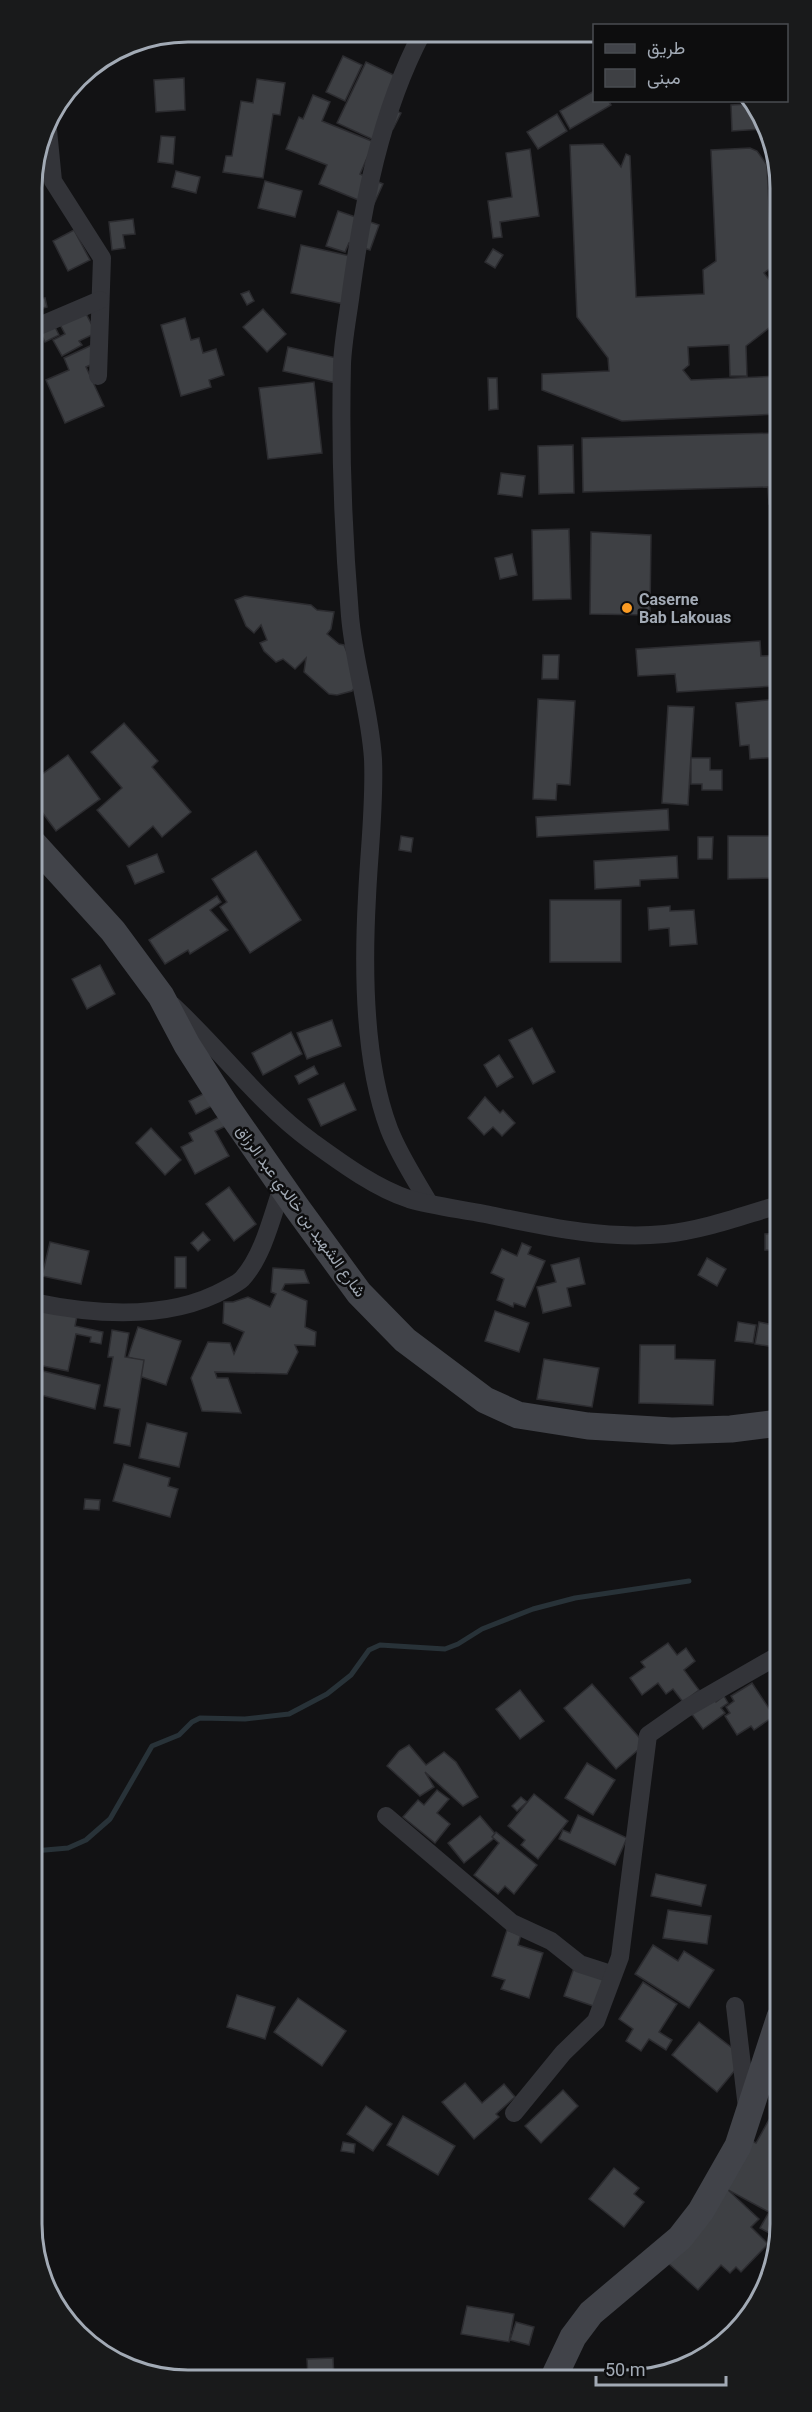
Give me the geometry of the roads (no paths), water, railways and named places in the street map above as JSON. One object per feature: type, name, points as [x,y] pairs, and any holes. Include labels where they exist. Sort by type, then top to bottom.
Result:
[{"type":"main road","name":"شارع الشهيد بن خالدي عبد الرزاق","points":[[42,853],[113,931],[161,996],[187,1045],[282,1187],[359,1293],[405,1340],[485,1400],[518,1415],[588,1426],[672,1431],[731,1429],[770,1424]]},
{"type":"main road","points":[[558,2370],[573,2337],[591,2313],[680,2238],[701,2211],[738,2146],[770,2047]]},
{"type":"street","points":[[419,42],[390,108],[373,169],[357,245],[342,361],[342,424],[350,619],[369,720],[373,760],[373,813],[367,900],[367,993],[372,1057],[390,1129],[429,1203]]},
{"type":"street","points":[[49,143],[53,181],[102,258],[98,376]]},
{"type":"street","points":[[42,325],[100,300]]},
{"type":"street","points":[[161,996],[201,1031],[276,1113],[311,1141],[376,1182],[408,1198],[561,1230],[633,1235],[664,1234],[707,1227],[770,1208]]},
{"type":"street","points":[[42,1304],[64,1309],[135,1313],[207,1300],[241,1280],[261,1246],[282,1187]]},
{"type":"street","points":[[514,2113],[563,2053],[596,2021],[611,1974],[620,1957],[626,1924],[648,1735],[685,1709],[770,1660]]},
{"type":"street","points":[[386,1816],[512,1923],[551,1941],[580,1964],[611,1974]]},
{"type":"street","points":[[735,2006],[747,2115]]},
{"type":"waterway","points":[[42,1850],[68,1848],[86,1840],[110,1819],[152,1746],[179,1735],[192,1722],[200,1718],[245,1719],[289,1714],[327,1694],[351,1675],[369,1650],[380,1645],[445,1649],[482,1629],[533,1609],[575,1598],[689,1581]]},
{"type":"place","name":"Caserne Bab Lakouas","points":[[627,608]]}]
